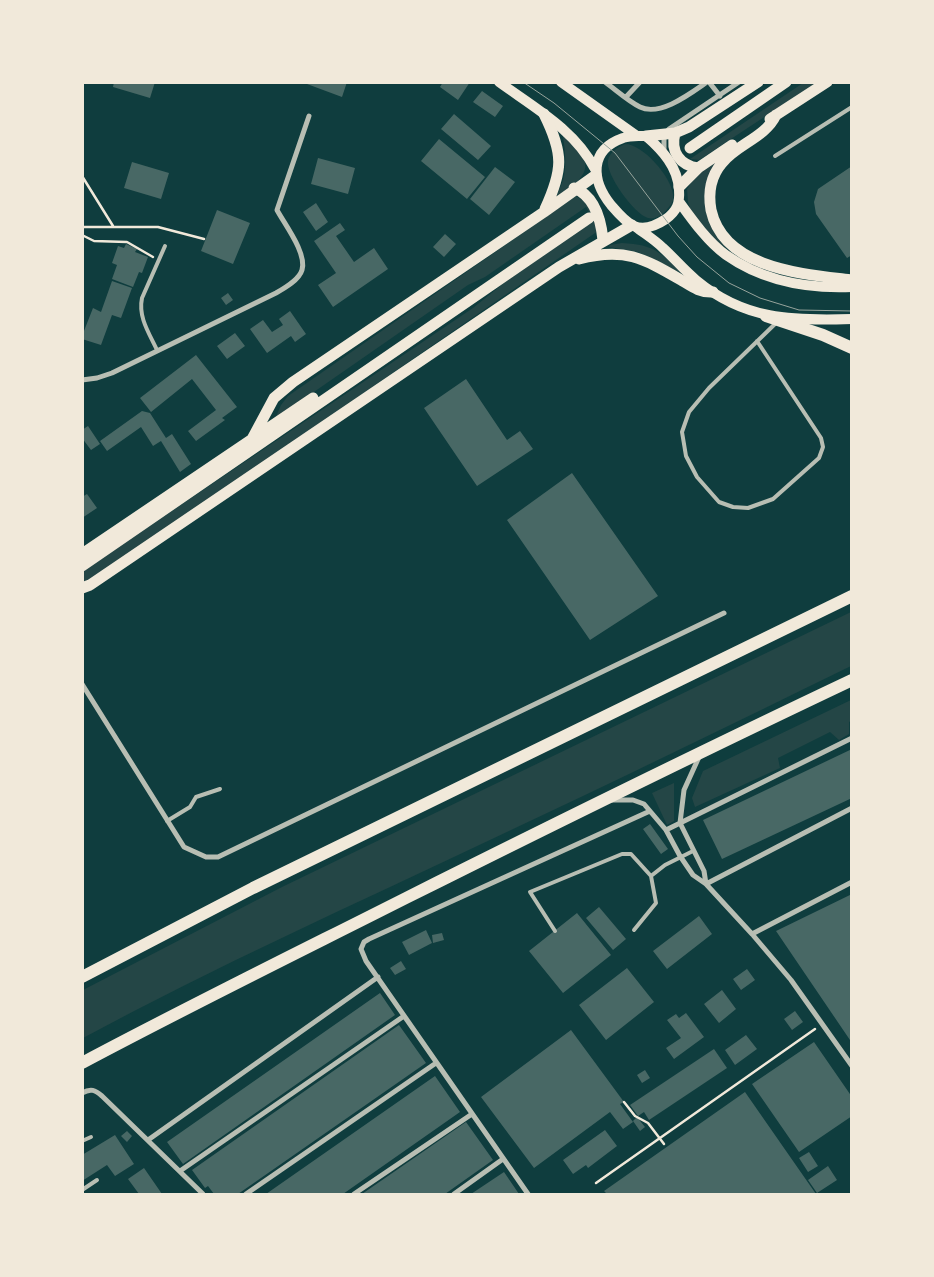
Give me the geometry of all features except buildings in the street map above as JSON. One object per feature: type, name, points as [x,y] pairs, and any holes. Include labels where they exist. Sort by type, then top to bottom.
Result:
[{"type":"highway","points":[[642,136],[669,134],[702,119],[758,82]]},
{"type":"highway","points":[[776,82],[689,145],[786,82]]},
{"type":"highway","points":[[679,187],[698,168],[827,82]]},
{"type":"highway","points":[[544,114],[555,136],[560,157],[556,183],[544,212]]},
{"type":"highway","points":[[776,115],[766,129],[731,154],[717,171],[711,186],[709,200],[715,224],[727,241],[748,257],[793,271],[852,280]]},
{"type":"highway","points":[[669,134],[677,157],[683,163],[698,168]]},
{"type":"highway","points":[[251,440],[274,398],[294,382],[544,212],[596,172]]},
{"type":"highway","points":[[574,188],[582,192],[591,202],[601,221],[603,240]]},
{"type":"highway","points":[[82,554],[587,215],[82,566]]},
{"type":"highway","points":[[82,588],[90,585],[559,267],[603,240],[633,226]]},
{"type":"highway","points":[[559,267],[575,260],[600,254],[628,254],[653,264],[701,291],[713,292]]},
{"type":"highway","points":[[773,318],[823,335],[852,348]]},
{"type":"highway","points":[[811,615],[852,587]]},
{"type":"highway","points":[[82,977],[262,883],[852,596]]},
{"type":"highway","points":[[82,1063],[592,805],[852,680]]},
{"type":"main road","points":[[499,82],[544,114],[573,138],[588,155],[608,201],[633,226],[663,247],[690,275],[713,292],[745,309],[773,318],[792,320],[852,318]]},
{"type":"main road","points":[[561,82],[642,136],[664,154],[675,171],[680,203],[706,236],[725,254],[766,276],[797,284],[820,287],[852,287]]},
{"type":"main road","points":[[596,172],[598,160],[611,143],[625,137],[642,136]]},
{"type":"main road","points":[[633,226],[646,228],[654,226],[669,217],[680,203]]},
{"type":"street","points":[[605,82],[641,108],[656,110],[688,95],[708,82],[720,96]]},
{"type":"street","points":[[626,97],[640,82]]},
{"type":"street","points":[[664,154],[669,134],[676,122],[720,96],[739,82]]},
{"type":"street","points":[[82,380],[112,373],[276,293],[292,283],[302,272],[303,257],[277,210],[309,116]]},
{"type":"street","points":[[82,684],[184,847],[206,857],[218,857],[724,613]]},
{"type":"street","points":[[666,830],[852,738]]},
{"type":"street","points":[[702,751],[684,790],[680,823],[704,872],[706,884]]},
{"type":"street","points":[[592,805],[615,799],[632,800],[644,804],[666,830],[680,856],[693,874],[706,884],[791,980],[852,1066]]},
{"type":"street","points":[[706,884],[852,808]]},
{"type":"street","points":[[528,1194],[362,955],[361,949],[364,942],[369,939],[650,811]]},
{"type":"street","points":[[752,934],[852,882]]},
{"type":"street","points":[[148,1140],[378,977]]},
{"type":"street","points":[[180,1171],[404,1016]]},
{"type":"street","points":[[246,1194],[436,1063]]},
{"type":"street","points":[[82,1093],[94,1090],[102,1096],[203,1194]]},
{"type":"street","points":[[354,1194],[472,1114]]},
{"type":"street","points":[[454,1194],[504,1159]]},
{"type":"lane","points":[[775,156],[852,107]]},
{"type":"lane","points":[[158,350],[141,315],[140,307],[142,298],[165,246]]},
{"type":"lane","points":[[757,342],[821,438],[823,447],[819,458],[773,500],[748,508],[733,507],[719,502],[697,477],[686,456],[682,432],[690,412],[704,394],[757,342],[773,318]]},
{"type":"lane","points":[[167,821],[190,807],[196,797],[220,789]]},
{"type":"lane","points":[[651,876],[680,856],[693,851]]},
{"type":"lane","points":[[555,931],[530,892],[622,854],[631,854],[651,876],[656,902],[634,930]]},
{"type":"lane","points":[[82,1141],[91,1137]]},
{"type":"lane","points":[[82,1190],[97,1180]]},
{"type":"path","points":[[82,176],[113,226]]},
{"type":"path","points":[[82,227],[158,227],[204,239]]},
{"type":"path","points":[[82,235],[94,241],[127,242],[159,260]]},
{"type":"path","points":[[596,1184],[822,1024]]},
{"type":"path","points":[[624,1102],[635,1116],[648,1122],[664,1144]]},
{"type":"shaded area","points":[[803,83],[816,83],[699,160],[690,159]]},
{"type":"shaded area","points":[[563,136],[582,154],[585,169],[576,183],[556,198],[565,169]]},
{"type":"shaded area","points":[[625,144],[632,145],[648,155],[662,171],[671,187],[672,203],[657,217],[648,218],[635,209],[628,202],[611,174],[608,166],[609,157],[615,150]]},
{"type":"shaded area","points":[[719,159],[705,202],[739,257],[708,235],[693,218],[688,202],[687,189],[696,175]]},
{"type":"shaded area","points":[[576,196],[585,202],[592,211],[598,231],[94,579],[83,583],[83,571],[473,308],[504,283],[594,221],[586,207],[485,277],[468,285],[275,419],[281,405],[288,396]]},
{"type":"shaded area","points":[[622,243],[642,246],[656,251],[683,274],[638,252],[609,247],[610,245]]},
{"type":"shaded area","points":[[851,612],[851,666],[235,961],[83,1038],[83,990],[282,887]]},
{"type":"shaded area","points":[[851,700],[849,734],[839,740],[830,732],[778,758],[780,768],[695,807],[692,798],[703,771]]},
{"type":"shaded area","points":[[674,783],[674,821],[667,825],[652,793]]},
{"type":"tram line","points":[[523,82],[554,103],[615,153],[678,236],[697,257],[729,283],[760,298],[799,310],[852,311]]}]
